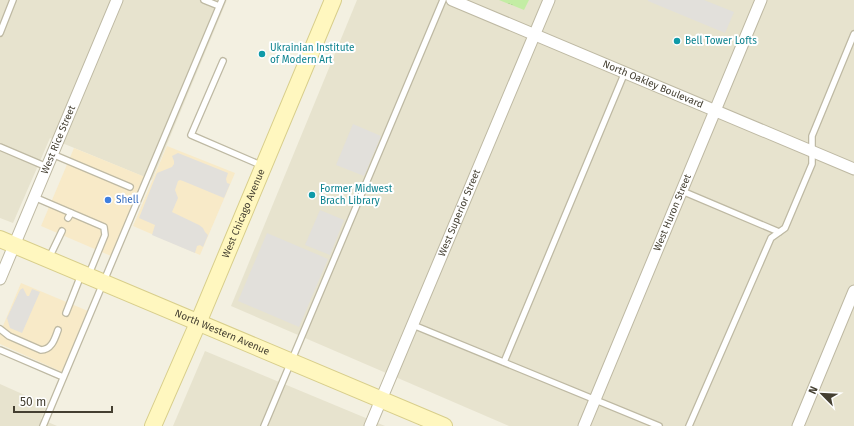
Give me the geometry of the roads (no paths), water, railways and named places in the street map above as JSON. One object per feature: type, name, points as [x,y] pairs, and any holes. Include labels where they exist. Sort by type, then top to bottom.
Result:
[{"type":"main road","name":"West Chicago Avenue","points":[[153,426],[198,323],[333,0]]},
{"type":"main road","name":"North Western Avenue","points":[[7,242],[444,426]]},
{"type":"street","name":"West Rice Street","points":[[0,279],[7,242],[34,197],[117,0]]},
{"type":"street","name":"North Oakley Boulevard","points":[[452,0],[854,169]]},
{"type":"street","name":"West Superior Street","points":[[370,426],[549,0]]},
{"type":"street","name":"West Huron Street","points":[[584,426],[761,0]]},
{"type":"street","points":[[798,426],[854,292]]},
{"type":"lane","points":[[0,33],[14,0]]},
{"type":"lane","points":[[204,0],[219,6]]},
{"type":"lane","points":[[43,426],[222,0]]},
{"type":"lane","points":[[264,426],[443,0]]},
{"type":"lane","points":[[689,426],[771,238],[785,228],[812,164],[812,136],[854,34]]},
{"type":"lane","points":[[223,61],[191,135],[263,166]]},
{"type":"lane","points":[[504,362],[625,72]]},
{"type":"lane","points":[[0,147],[47,167]]},
{"type":"lane","points":[[52,154],[130,187]]},
{"type":"lane","points":[[682,191],[780,232]]},
{"type":"lane","points":[[34,197],[69,215],[104,227],[105,236],[66,313]]},
{"type":"lane","points":[[48,259],[62,231]]},
{"type":"lane","points":[[413,325],[659,426]]},
{"type":"lane","points":[[0,329],[9,336],[41,350],[45,350],[52,345],[58,330]]},
{"type":"lane","points":[[0,350],[63,377]]},
{"type":"place","name":"Bell Tower Lofts","points":[[677,41]]},
{"type":"place","name":"Ukrainian Institute of Modern Art","points":[[262,54]]},
{"type":"place","name":"Former Midwest Brach Library","points":[[312,195]]},
{"type":"place","name":"Shell","points":[[108,200]]}]
